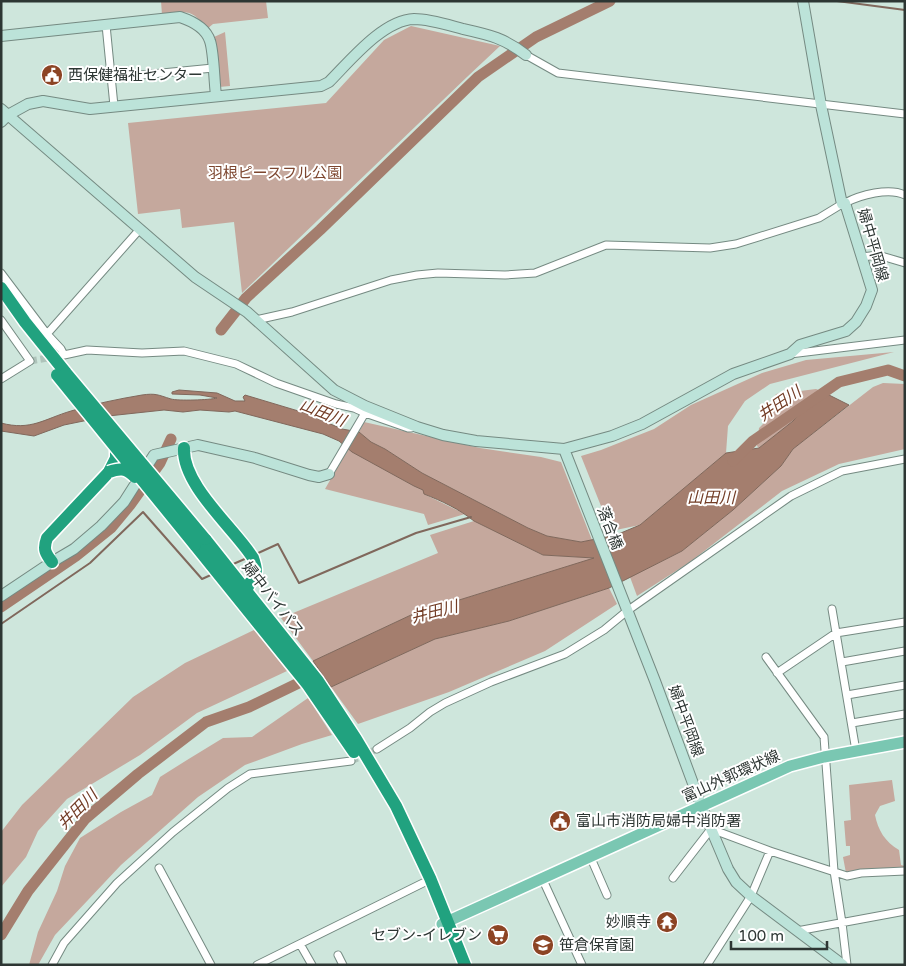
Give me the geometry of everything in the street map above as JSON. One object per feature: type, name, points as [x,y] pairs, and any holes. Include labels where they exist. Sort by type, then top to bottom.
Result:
[{"type":"highway","name":"婦中バイパス","points":[[1,288],[116,447],[352,740],[396,806],[430,878],[458,965]]},
{"type":"highway","name":"婦中バイパス","points":[[1,301],[205,539],[318,681],[389,810],[423,883],[465,965]]},
{"type":"highway","points":[[52,562],[45,553],[44,547],[47,538],[109,472],[116,458],[116,447]]},
{"type":"highway","points":[[180,449],[199,490],[253,558],[257,570],[256,575],[246,591]]},
{"type":"highway","points":[[109,472],[122,468],[128,470],[151,497],[166,509]]},
{"type":"highway","points":[[205,539],[240,575],[250,574],[253,567],[253,558]]},
{"type":"main road","name":"富山外郭環状線","points":[[445,923],[790,766],[824,757],[905,742]]},
{"type":"street","name":"婦中平岡線","points":[[565,452],[642,424],[733,374],[790,354],[800,345],[846,331],[856,322],[866,306],[872,290],[844,204],[821,105],[803,1]]},
{"type":"street","points":[[1,36],[180,17],[192,21],[202,29],[210,40],[216,95]]},
{"type":"street","points":[[565,452],[443,435],[417,427],[365,406],[334,390],[247,312],[195,277],[4,115],[28,104],[43,101],[90,109],[321,86],[330,82],[381,32],[402,22],[414,19],[446,24],[499,38],[558,73],[905,114]]},
{"type":"street","points":[[106,25],[114,106]]},
{"type":"street","points":[[111,78],[213,68]]},
{"type":"street","points":[[256,320],[292,312],[391,280],[417,275],[438,273],[505,275],[535,273],[606,245],[710,248],[736,244],[819,218],[854,198],[880,192],[905,195]]},
{"type":"street","points":[[47,334],[140,229]]},
{"type":"street","points":[[862,257],[878,255],[905,263]]},
{"type":"street","points":[[1,273],[47,334],[61,348],[64,355],[87,350],[142,353],[184,351],[236,364],[276,382],[336,404],[354,408],[364,415],[408,428],[417,427]]},
{"type":"street","points":[[1,320],[30,361],[1,379]]},
{"type":"street","points":[[790,354],[905,340]]},
{"type":"street","points":[[1,596],[74,549],[106,520],[124,502],[154,455],[198,445],[255,458],[319,477],[329,474],[364,415]]},
{"type":"street","name":"落合橋","points":[[565,452],[627,612]]},
{"type":"street","points":[[377,749],[445,703],[492,682],[565,654],[604,630],[791,496],[842,470],[905,459]]},
{"type":"street","points":[[832,610],[856,751]]},
{"type":"street","name":"婦中平岡線","points":[[627,612],[701,805],[728,869],[736,882],[752,896],[839,963]]},
{"type":"street","points":[[777,673],[836,633],[905,622]]},
{"type":"street","points":[[842,662],[905,651]]},
{"type":"street","points":[[766,657],[824,737],[834,871],[846,965]]},
{"type":"street","points":[[847,695],[905,685]]},
{"type":"street","points":[[852,723],[905,714]]},
{"type":"street","points":[[52,965],[64,943],[117,883],[172,832],[228,788],[250,774],[351,761]]},
{"type":"street","points":[[673,878],[711,829],[770,851],[847,876],[862,873],[905,871]]},
{"type":"street","points":[[707,965],[752,896],[770,851]]},
{"type":"street","points":[[590,856],[607,895]]},
{"type":"street","points":[[159,868],[211,965]]},
{"type":"street","points":[[542,878],[582,965]]},
{"type":"street","points":[[257,965],[423,883]]},
{"type":"street","points":[[796,931],[905,911]]},
{"type":"street","points":[[300,944],[312,965]]},
{"type":"street","points":[[338,955],[342,965]]},
{"type":"green space","points":[[161,1],[266,1],[268,18],[213,24],[207,29],[193,14],[183,12],[162,15]]},
{"type":"green space","name":"羽根ピースフル公園","points":[[411,26],[500,46],[242,293],[234,222],[182,228],[180,209],[138,214],[128,123],[326,103],[384,40]]},
{"type":"green space","points":[[225,32],[230,86],[219,87],[214,37]]},
{"type":"green space","points":[[894,352],[770,384],[745,401],[728,426],[726,453],[640,525],[611,531],[581,456],[654,429],[691,405],[762,373],[806,360]]},
{"type":"green space","points":[[883,383],[905,384],[905,449],[839,464],[782,491],[690,562],[637,596],[630,577],[682,551],[733,510],[781,466],[793,449],[873,387]]},
{"type":"green space","points":[[816,389],[821,391],[793,421],[759,448],[757,446],[759,428],[764,423],[776,394],[790,394]]},
{"type":"green space","points":[[364,422],[480,448],[541,457],[561,462],[592,540],[581,542],[547,536],[528,528],[422,473],[371,442],[359,432]]},
{"type":"green space","points":[[348,449],[424,490],[424,494],[465,514],[428,525],[424,514],[325,489]]},
{"type":"green space","points":[[474,521],[543,555],[595,558],[411,615],[313,661],[281,618],[438,553],[430,535]]},
{"type":"green space","points":[[609,588],[617,604],[545,651],[449,692],[358,724],[331,687],[435,639],[509,621]]},
{"type":"green space","points":[[254,630],[287,671],[197,713],[140,755],[67,799],[38,831],[26,857],[1,887],[1,832],[22,805],[133,697],[185,663]]},
{"type":"green space","points":[[308,698],[332,735],[245,765],[198,797],[121,865],[55,935],[38,965],[29,965],[38,932],[57,891],[65,866],[80,838],[152,795],[160,777],[187,760],[223,738],[252,737]]},
{"type":"green space","points":[[892,780],[895,801],[880,806],[875,815],[883,835],[899,850],[901,865],[905,866],[905,873],[846,873],[843,857],[850,855],[850,846],[846,846],[844,821],[851,820],[849,785]]},
{"type":"water","name":"山田川","points":[[179,390],[217,393],[235,401],[245,401],[243,397],[245,395],[305,413],[342,429],[359,432],[371,442],[422,473],[528,528],[547,536],[581,542],[616,535],[640,525],[726,453],[759,448],[793,421],[821,391],[849,405],[793,449],[781,466],[733,510],[682,551],[609,588],[509,621],[435,639],[331,687],[313,661],[411,615],[594,558],[543,555],[424,494],[423,490],[352,452],[339,441],[323,434],[235,411],[200,410],[183,412],[164,410],[108,416],[64,425],[34,436],[1,431],[1,423],[21,426],[29,425],[88,406],[142,395],[154,394],[180,400],[217,398],[172,394],[172,392]]},
{"type":"waterway","points":[[221,330],[246,298],[320,230],[478,77],[536,37],[610,1]]},
{"type":"waterway","points":[[837,1],[905,10]]},
{"type":"waterway","name":"井田川","points":[[733,461],[753,441],[839,382],[888,370],[905,376]]},
{"type":"waterway","name":"山田川","points":[[1,607],[76,556],[111,528],[160,463],[171,439]]},
{"type":"waterway","points":[[1,624],[90,563],[143,512],[202,579],[213,574]]},
{"type":"waterway","points":[[256,554],[278,544],[299,583],[416,533],[471,517]]},
{"type":"waterway","points":[[231,565],[247,558]]},
{"type":"waterway","name":"井田川","points":[[1,935],[28,891],[85,819],[138,774],[206,722],[249,707],[311,677]]},
{"type":"tunnel","points":[[30,361],[54,357]]},
{"type":"tunnel","points":[[351,761],[377,749]]},
{"type":"place","name":"西保健福祉センター","points":[[52,75]]},
{"type":"place","name":"富山市消防局婦中消防署","points":[[560,821]]},
{"type":"place","name":"妙順寺","points":[[667,922]]},
{"type":"place","name":"セブン-イレブン","points":[[498,935]]},
{"type":"place","name":"笹倉保育園","points":[[543,945]]}]
